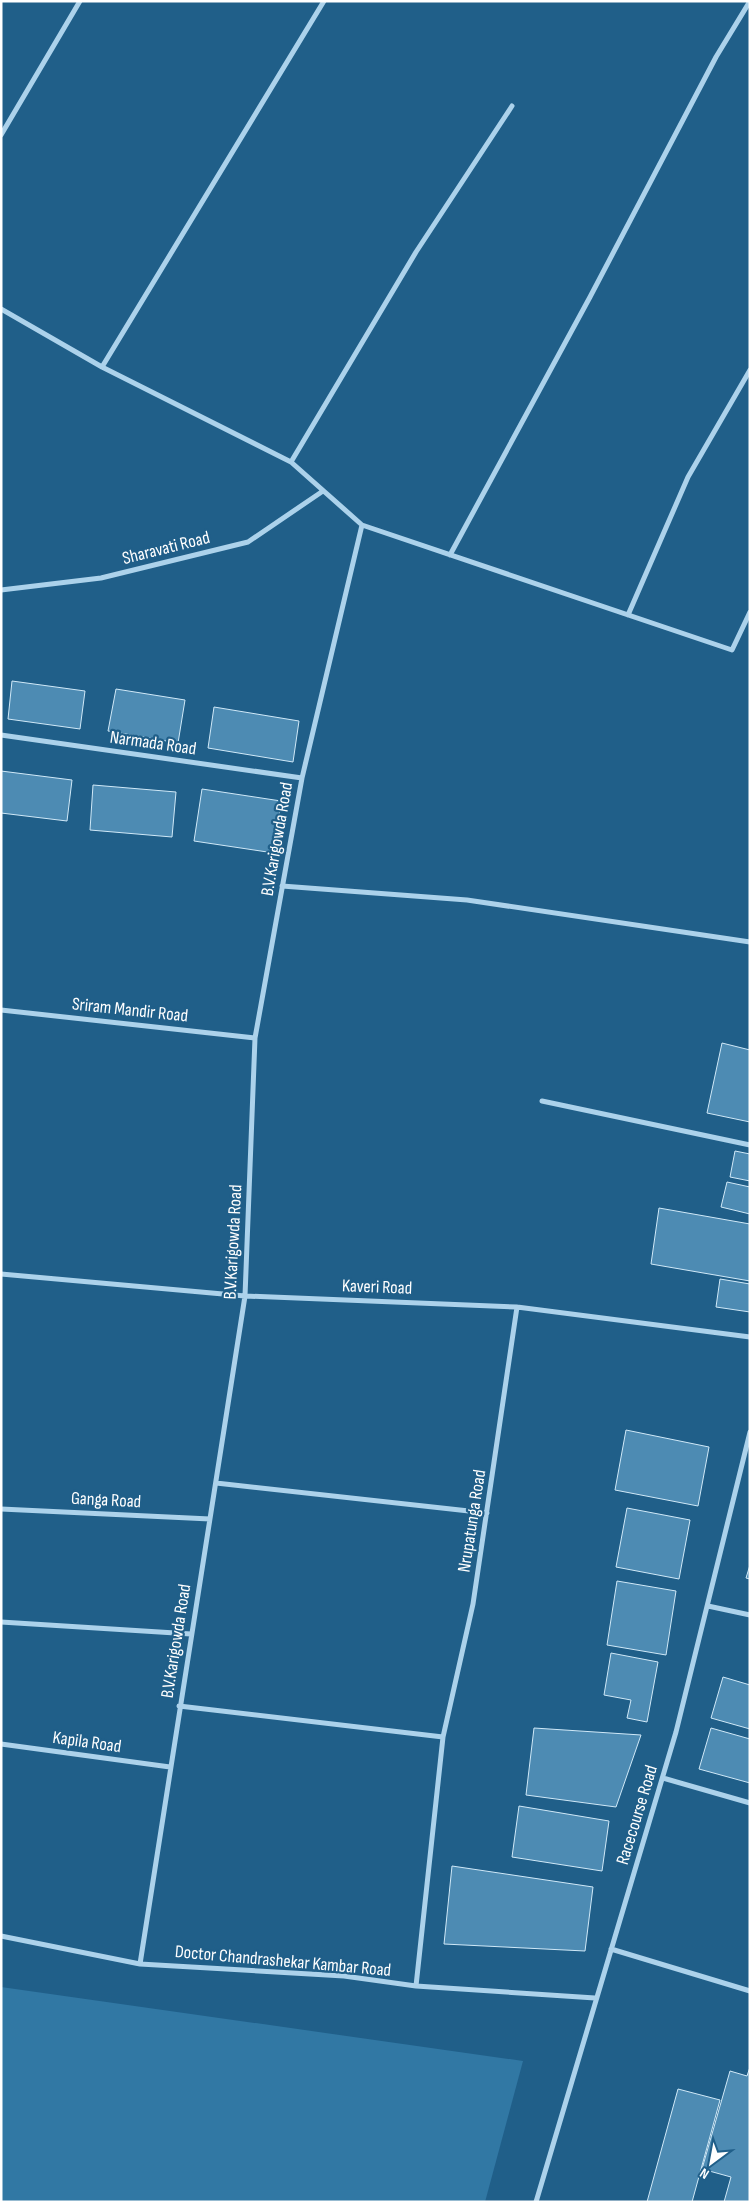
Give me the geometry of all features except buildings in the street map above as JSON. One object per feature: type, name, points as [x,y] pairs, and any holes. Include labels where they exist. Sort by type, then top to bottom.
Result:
[{"type":"street","points":[[1,135],[80,1]]},
{"type":"street","points":[[102,367],[324,1]]},
{"type":"street","points":[[450,555],[590,297],[716,57],[750,1]]},
{"type":"street","points":[[291,462],[416,252],[512,106]]},
{"type":"street","points":[[1,309],[102,367],[291,462],[362,525],[732,650],[750,612]]},
{"type":"street","points":[[628,615],[688,477],[750,370]]},
{"type":"street","name":"Sharavati Road","points":[[1,590],[101,578],[248,542],[323,491]]},
{"type":"street","name":"B.V.Karigowda Road","points":[[140,1964],[179,1706],[245,1296],[255,1038],[302,778],[362,525]]},
{"type":"street","name":"Narmada Road","points":[[1,735],[302,778]]},
{"type":"street","points":[[282,886],[467,900],[750,942]]},
{"type":"street","name":"Sriram Mandir Road","points":[[1,1010],[255,1038]]},
{"type":"street","points":[[542,1101],[750,1145]]},
{"type":"street","name":"Kaveri Road","points":[[1,1274],[245,1296],[517,1307],[750,1337]]},
{"type":"street","name":"Nrupatunga Road","points":[[416,1986],[443,1737],[473,1604],[517,1307]]},
{"type":"street","name":"Racecourse Road","points":[[536,2202],[595,1998],[662,1778],[708,1606],[750,1432]]},
{"type":"street","points":[[216,1483],[487,1513]]},
{"type":"street","name":"Ganga Road","points":[[1,1509],[210,1518]]},
{"type":"street","points":[[708,1606],[750,1616]]},
{"type":"street","points":[[1,1622],[191,1634]]},
{"type":"street","points":[[179,1706],[443,1737]]},
{"type":"street","name":"Kapila Road","points":[[1,1744],[170,1767]]},
{"type":"street","points":[[662,1778],[750,1803]]},
{"type":"street","name":"Doctor Chandrashekar Kambar Road","points":[[1,1936],[140,1964],[344,1976],[416,1986],[595,1998]]},
{"type":"street","points":[[611,1949],[750,1991]]},
{"type":"shaded area","points":[[1,1987],[523,2061],[485,2202],[1,2202]]}]
